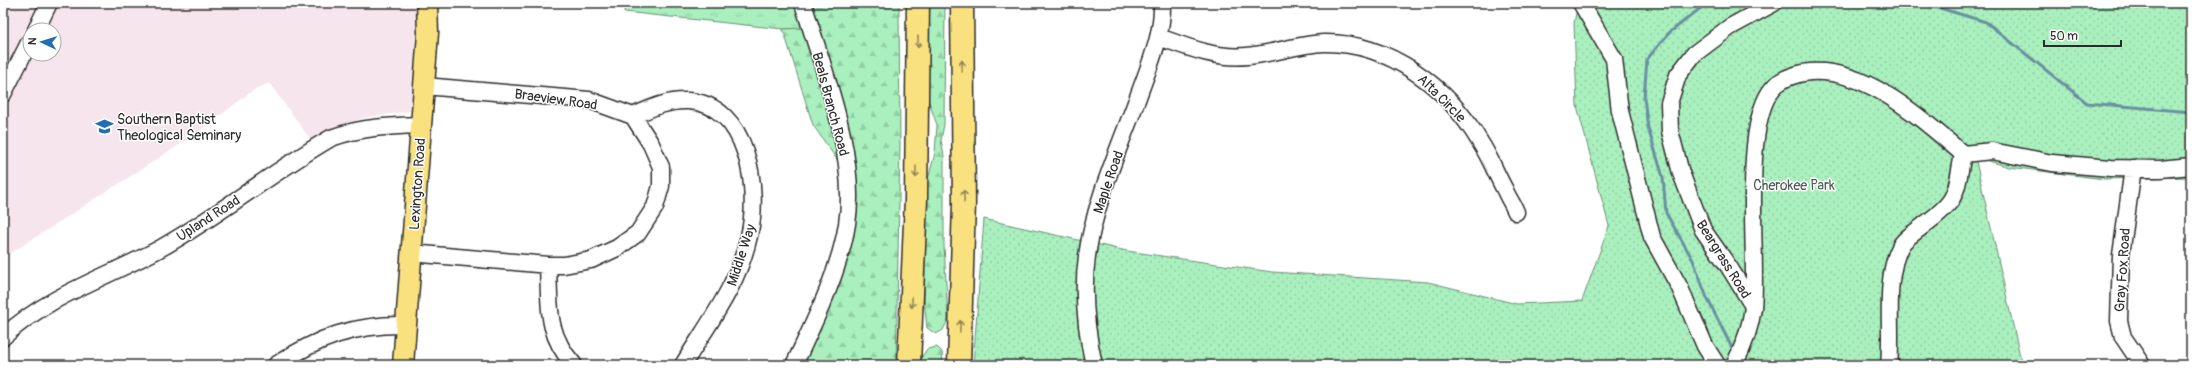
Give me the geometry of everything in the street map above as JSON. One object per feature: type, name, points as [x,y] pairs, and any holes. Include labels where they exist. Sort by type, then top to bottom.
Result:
[{"type":"highway","points":[[909,365],[916,192],[918,3]]},
{"type":"highway","points":[[959,365],[964,203],[962,3]]},
{"type":"main road","name":"Lexington Road","points":[[403,365],[422,125],[428,33],[427,3]]},
{"type":"street","points":[[40,22],[49,3]]},
{"type":"street","name":"Beals Branch Road","points":[[794,365],[841,253],[847,224],[849,200],[848,169],[841,130],[803,3]]},
{"type":"street","name":"Maple Road","points":[[1094,365],[1086,312],[1085,290],[1087,256],[1092,231],[1159,37],[1162,3]]},
{"type":"street","points":[[1581,3],[1614,59],[1620,111],[1652,237],[1680,288],[1705,346],[1717,365]]},
{"type":"street","name":"Beargrass Road","points":[[1753,306],[1729,267],[1703,230],[1681,173],[1670,131],[1669,103],[1678,75],[1694,54],[1741,20],[1774,3]]},
{"type":"street","name":"Alta Circle","points":[[1159,37],[1190,48],[1230,56],[1247,56],[1310,44],[1339,44],[1370,50],[1400,62],[1426,79],[1449,101],[1469,125],[1491,161],[1516,212]]},
{"type":"street","points":[[3,94],[22,57]]},
{"type":"street","points":[[1734,365],[1746,343],[1753,306],[1754,173],[1757,138],[1767,98],[1780,82],[1793,75],[1815,72],[1836,75],[1860,82],[1905,105],[1963,154],[1992,151],[2060,164],[2133,168],[2191,166]]},
{"type":"street","name":"Braeview Road","points":[[424,86],[589,100],[633,116]]},
{"type":"street","name":"Middle Way","points":[[633,116],[674,101],[695,102],[713,108],[727,119],[736,131],[745,152],[753,183],[754,210],[743,256],[723,305],[683,365]]},
{"type":"street","points":[[411,253],[548,265],[564,265],[591,260],[617,248],[638,233],[655,207],[661,186],[661,167],[652,144],[633,116]]},
{"type":"street","name":"Upland Road","points":[[3,337],[26,318],[52,300],[136,260],[189,231],[331,138],[351,131],[375,127],[422,125]]},
{"type":"street","points":[[1889,365],[1891,277],[1897,254],[1907,238],[1945,210],[1953,201],[1963,154]]},
{"type":"street","name":"Gray Fox Road","points":[[2133,168],[2121,254],[2118,321],[2123,337],[2142,365]]},
{"type":"street","points":[[548,265],[551,324],[557,342],[574,365]]},
{"type":"street","points":[[276,365],[308,345],[343,332],[384,326],[406,325]]},
{"type":"shaded area","name":"Southern Baptist Theological Seminary","points":[[3,3],[414,3],[417,19],[410,111],[362,118],[311,140],[269,83],[255,89],[193,136],[3,258]]},
{"type":"green space","points":[[625,3],[796,3],[803,28],[783,29],[624,12]]},
{"type":"green space","points":[[808,3],[899,3],[900,144],[896,365],[800,365],[850,218]]},
{"type":"green space","points":[[924,3],[945,3],[944,125],[941,140],[944,156],[944,245],[948,320],[943,330],[936,334],[927,328],[924,299],[927,183],[935,153],[937,125],[925,91]]},
{"type":"green space","name":"Cherokee Park","points":[[1578,3],[2191,3],[2191,177],[2104,179],[2009,167],[1975,157],[2022,365],[973,365],[984,219],[1127,251],[1272,272],[1428,282],[1517,304],[1582,301],[1609,226],[1577,106],[1574,23]]},
{"type":"green space","points":[[803,28],[838,147],[840,164],[813,125],[783,29]]},
{"type":"green space","points":[[937,347],[942,352],[943,365],[920,365],[921,358],[927,349]]},
{"type":"waterway","points":[[1707,3],[1669,33],[1647,59],[1644,98],[1648,128],[1663,177],[1666,213],[1693,260],[1707,298],[1734,352]]},
{"type":"waterway","points":[[1923,3],[1986,22],[2087,103],[2191,112]]},
{"type":"place","name":"Southern Baptist Theological Seminary","points":[[104,127]]}]
